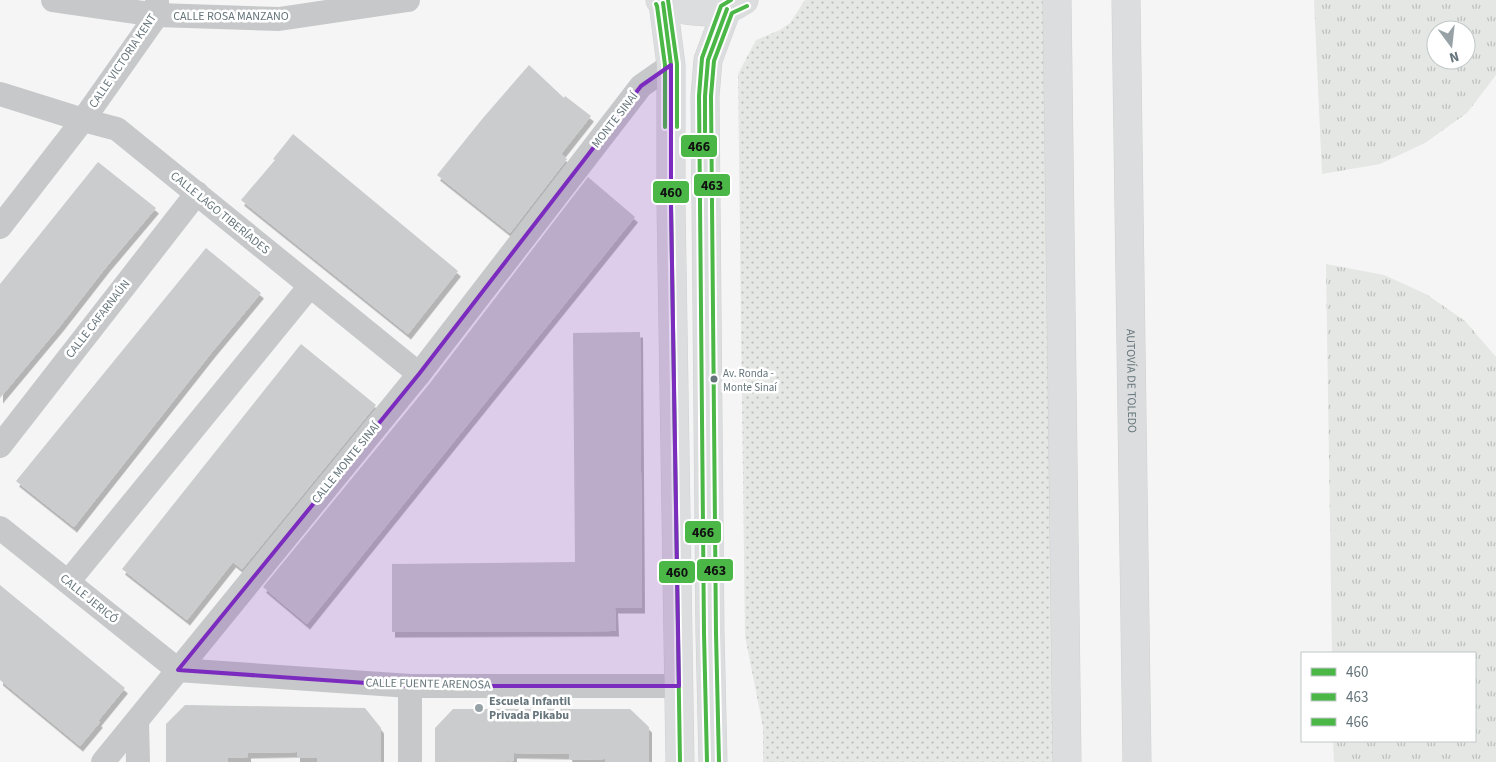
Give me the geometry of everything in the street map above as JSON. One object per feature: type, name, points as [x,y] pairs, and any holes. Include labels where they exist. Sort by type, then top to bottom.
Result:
[{"type":"main road","points":[[1057,0],[1067,762]]},
{"type":"main road","name":"AUTOVÍA DE TOLEDO","points":[[1126,0],[1137,762]]},
{"type":"main road","points":[[661,1],[675,7],[700,12],[736,5]]},
{"type":"main road","points":[[661,1],[671,65],[671,203],[680,762]]},
{"type":"main road","points":[[713,762],[705,96],[708,60],[736,5]]},
{"type":"street","name":"CALLE ROSA MANZANO","points":[[53,0],[279,19],[408,0]]},
{"type":"street","name":"CALLE VICTORIA KENT","points":[[0,227],[83,120],[158,8]]},
{"type":"street","name":"MONTE SINAÍ","points":[[584,160],[641,86],[671,65]]},
{"type":"street","name":"CALLE LAGO TIBERÍADES","points":[[0,94],[117,130],[418,374]]},
{"type":"street","name":"CALLE MONTE SINAÍ","points":[[103,762],[418,374],[584,160]]},
{"type":"street","name":"CALLE CAFARNAÚN","points":[[0,446],[196,193]]},
{"type":"street","points":[[68,582],[310,286]]},
{"type":"street","name":"CALLE JERICÓ","points":[[0,528],[178,670]]},
{"type":"street","name":"CALLE FUENTE ARENOSA","points":[[178,670],[410,686],[679,686]]},
{"type":"street","points":[[410,686],[410,762]]},
{"type":"street","points":[[137,721],[138,762]]},
{"type":"highlighted area","points":[[671,65],[671,203],[679,686],[410,686],[178,670],[419,374],[641,86]]},
{"type":"green space","points":[[805,0],[1055,0],[1054,762],[763,762],[763,727],[745,636],[738,74],[756,40],[780,30],[790,23]]},
{"type":"green space","points":[[1314,0],[1496,0],[1496,75],[1467,113],[1425,143],[1380,164],[1322,174]]},
{"type":"green space","points":[[1326,264],[1384,275],[1426,294],[1465,321],[1496,357],[1496,762],[1334,762],[1333,742],[1476,742],[1476,652],[1332,652]]},
{"type":"building","points":[[529,65],[564,98],[565,96],[591,116],[561,154],[567,159],[510,233],[437,175]]},
{"type":"building","points":[[293,134],[458,271],[408,334],[241,200],[275,160],[273,159]]},
{"type":"building","points":[[98,162],[156,208],[0,398],[0,284]]},
{"type":"building","points":[[588,177],[635,217],[307,624],[263,587],[430,383]]},
{"type":"building","points":[[206,248],[261,293],[74,527],[16,481]]},
{"type":"building","points":[[640,332],[642,608],[615,608],[616,631],[392,632],[392,564],[575,562],[573,333]]},
{"type":"building","points":[[301,344],[376,405],[242,569],[233,562],[187,620],[122,569]]},
{"type":"building","points":[[0,585],[125,688],[80,746],[0,680]]},
{"type":"building","points":[[185,705],[365,708],[381,728],[381,762],[317,762],[317,758],[297,758],[297,752],[248,753],[248,757],[228,758],[228,762],[166,762],[166,724]]},
{"type":"building","points":[[453,709],[630,709],[649,727],[649,762],[605,762],[605,759],[570,760],[569,754],[514,753],[514,761],[435,762],[435,728]]},
{"type":"transit line","name":"466","points":[[668,0],[677,64],[677,127]]},
{"type":"transit line","name":"466","points":[[707,762],[699,96],[702,58],[721,6],[731,0]]},
{"type":"transit line","name":"460","points":[[663,3],[671,65],[671,203],[680,762]]},
{"type":"transit line","name":"463","points":[[656,4],[665,65],[665,127]]},
{"type":"transit line","name":"463","points":[[719,762],[711,96],[714,61],[732,13],[747,6]]},
{"type":"transit line","name":"460","points":[[705,132],[708,60],[727,9]]},
{"type":"place","name":"Av. Ronda - Monte Sinaí","points":[[714,379]]},
{"type":"place","name":"Escuela Infantil Privada Pikabu","points":[[479,708]]}]
